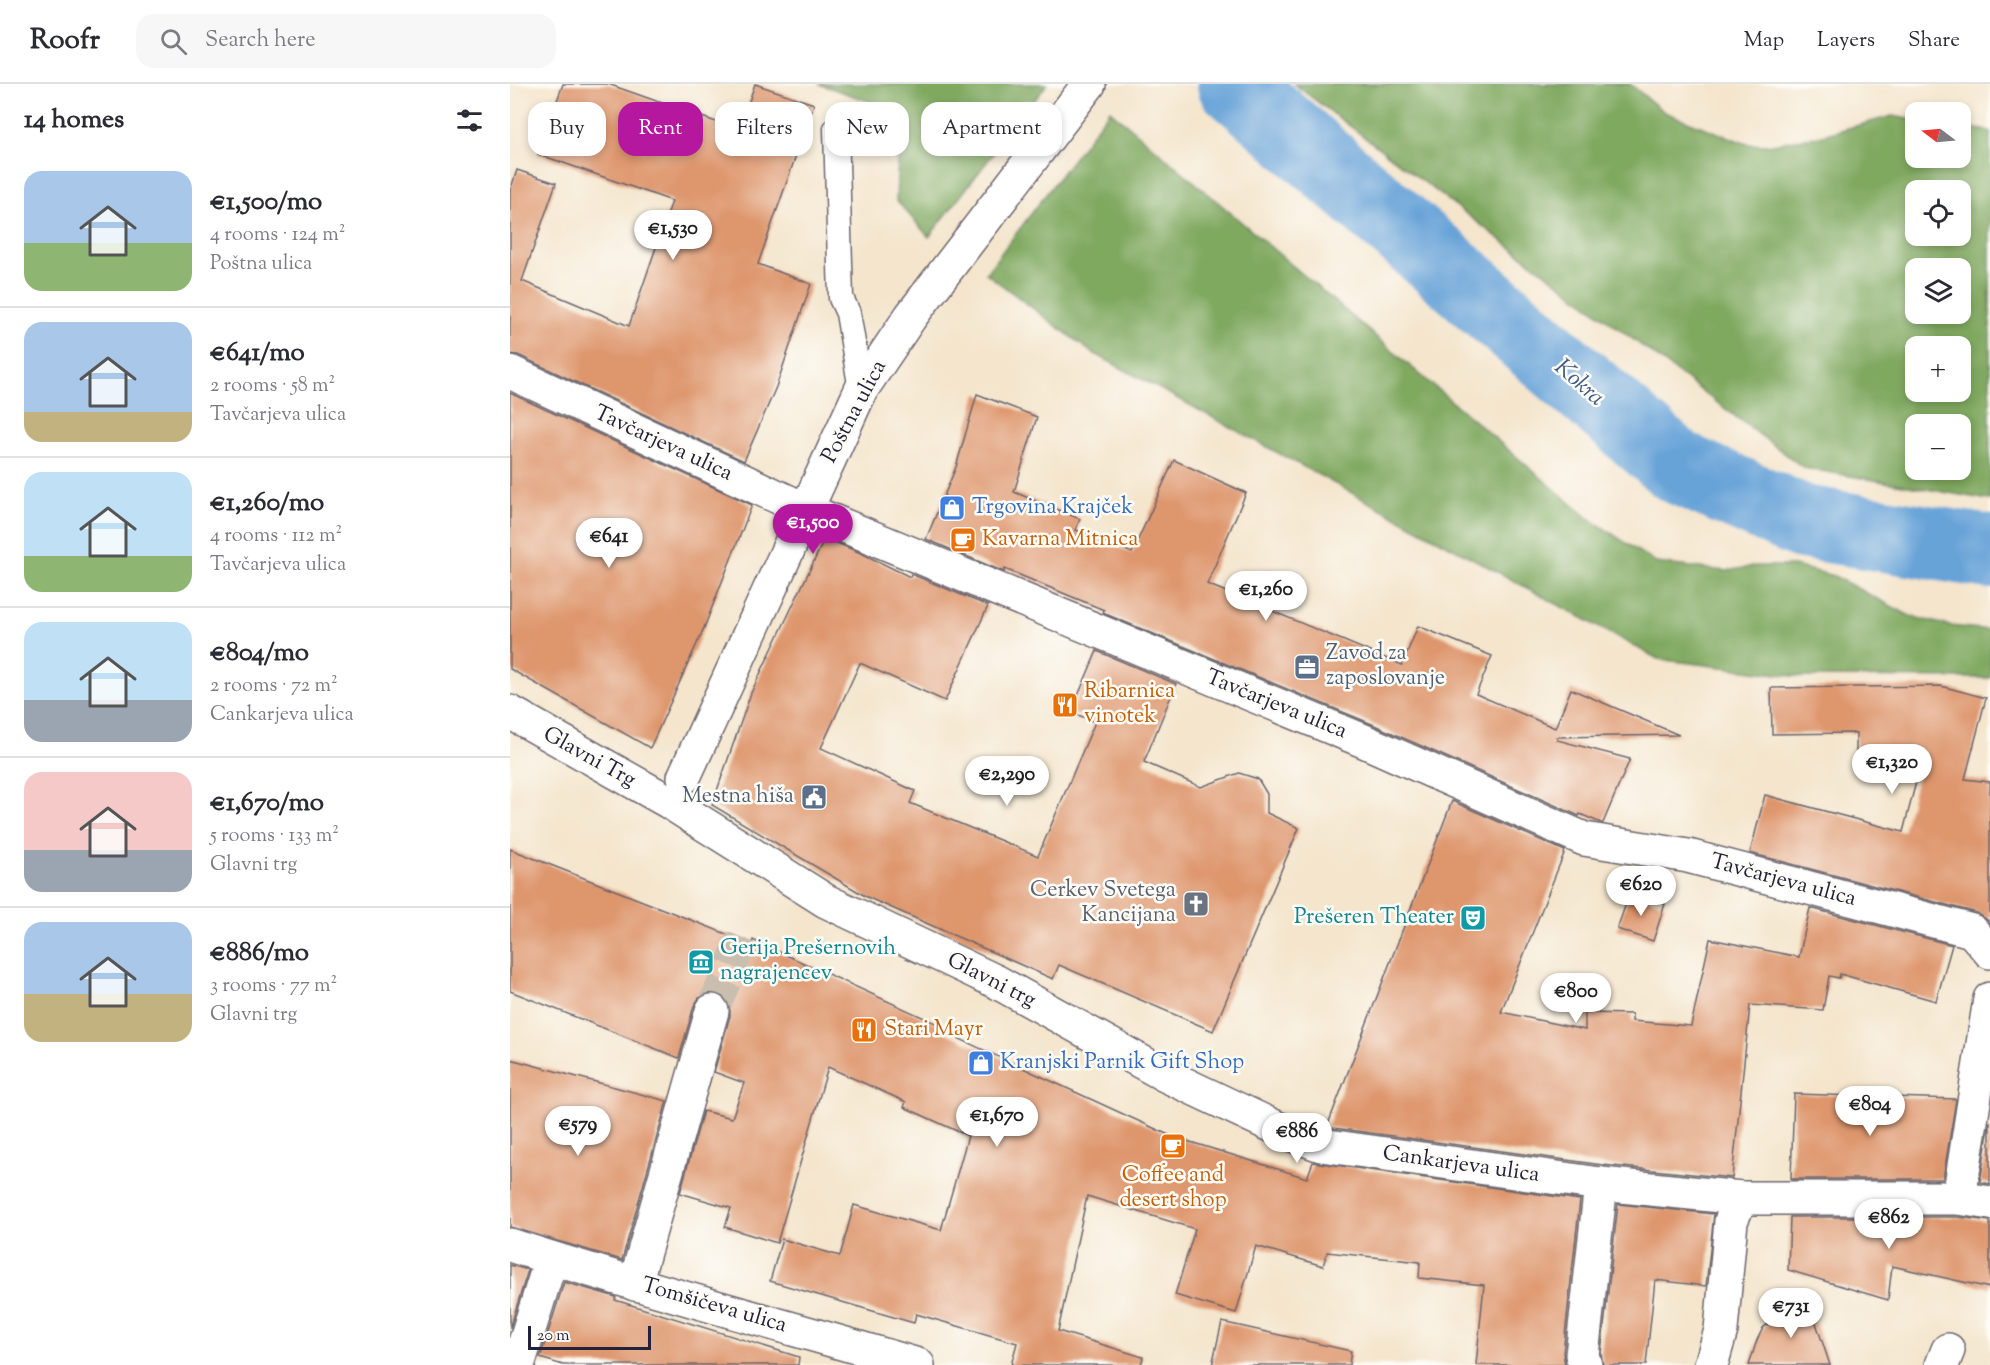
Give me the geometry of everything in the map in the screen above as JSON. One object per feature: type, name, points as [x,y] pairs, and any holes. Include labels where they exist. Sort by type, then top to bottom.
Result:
[{"type":"street","name":"Poštna ulica","points":[[677,790],[861,390],[911,316],[1089,84]]},
{"type":"street","name":"Tavčarjeva ulica","points":[[510,372],[806,510],[1364,741],[1584,839],[1688,856],[1972,931],[1990,951]]},
{"type":"street","name":"Glavni Trg","points":[[510,712],[677,790]]},
{"type":"street","name":"Glavni trg","points":[[677,790],[826,901],[998,982],[1165,1076],[1290,1134],[1321,1145]]},
{"type":"street","points":[[1975,1200],[1990,999]]},
{"type":"street","points":[[635,1284],[712,1011]]},
{"type":"street","name":"Cankarjeva ulica","points":[[1321,1145],[1601,1184],[1741,1198],[1975,1200]]},
{"type":"street","points":[[1585,1365],[1582,1355],[1601,1184]]},
{"type":"street","points":[[1711,1365],[1721,1330],[1731,1221],[1741,1198]]},
{"type":"street","name":"Tomšičeva ulica","points":[[510,1245],[635,1284],[754,1316],[918,1365]]},
{"type":"street","points":[[518,1365],[551,1259]]},
{"type":"lane","points":[[837,156],[841,298],[848,313],[861,390]]},
{"type":"green space","points":[[819,84],[1047,84],[1033,102],[921,102],[921,156],[991,156],[929,237],[896,200],[898,156],[909,156],[909,102],[871,102]]},
{"type":"green space","points":[[1294,84],[1630,84],[1664,112],[1747,144],[1767,145],[1819,136],[1892,116],[1905,118],[1905,168],[1971,168],[1971,128],[1990,131],[1990,500],[1804,468]]},
{"type":"green space","points":[[1110,110],[1586,516],[1656,563],[1726,571],[1755,566],[1794,566],[1834,576],[1910,616],[1950,626],[1990,630],[1990,678],[1801,677],[1658,659],[1090,351],[986,273]]},
{"type":"building","points":[[563,84],[608,84],[659,102],[618,102],[618,156],[703,156],[703,117],[715,122],[715,156],[796,156],[758,264],[811,284],[776,387],[744,461],[518,355],[510,354],[510,191],[517,170],[556,183],[522,281],[629,326],[672,201],[544,156],[606,156],[606,102],[557,102]]},
{"type":"building","points":[[755,84],[808,102],[749,102]]},
{"type":"building","points":[[510,393],[752,505],[704,628],[650,748],[510,669]]},
{"type":"building","points":[[977,394],[1037,417],[1014,492],[1080,519],[1076,530],[1132,553],[1174,460],[1246,493],[1207,584],[1402,665],[1418,626],[1492,656],[1476,694],[1555,728],[1571,689],[1679,735],[1557,737],[1557,740],[1630,759],[1603,823],[1601,823],[1580,814],[1579,816],[1372,724],[1103,613],[1104,610],[926,539],[956,467]]},
{"type":"building","points":[[825,538],[910,577],[911,574],[988,606],[945,701],[860,663],[821,748],[915,791],[910,803],[1038,856],[1095,722],[1071,712],[1097,651],[1176,684],[1144,762],[1201,787],[1239,773],[1258,779],[1267,794],[1267,813],[1299,828],[1213,1031],[1059,965],[1053,979],[867,897],[712,805],[751,693]]},
{"type":"building","points":[[1941,686],[1986,698],[1965,779],[1990,782],[1990,922],[1977,913],[1750,853],[1765,795],[1903,832],[1924,751],[1856,752],[1856,733],[1772,734],[1771,688]]},
{"type":"building","points":[[1452,801],[1565,851],[1501,1012],[1585,1030],[1585,1013],[1632,1014],[1632,1021],[1691,1026],[1710,939],[1799,957],[1810,908],[1952,945],[1936,1001],[1840,974],[1839,978],[1829,976],[1823,1010],[1750,1005],[1732,1178],[1603,1165],[1327,1127]]},
{"type":"building","points":[[510,849],[752,944],[753,940],[940,1025],[938,1029],[1171,1136],[1307,1178],[1313,1162],[1580,1200],[1563,1353],[1565,1365],[1476,1365],[1484,1285],[1419,1278],[1420,1262],[1327,1252],[1323,1266],[1256,1246],[1236,1313],[1175,1295],[1195,1229],[1087,1196],[1058,1331],[1143,1357],[1141,1365],[1011,1365],[1017,1343],[916,1314],[914,1323],[770,1281],[782,1239],[840,1256],[854,1205],[941,1230],[968,1136],[904,1107],[906,1102],[828,1067],[777,1243],[725,1227],[731,1208],[680,1193],[703,1111],[732,1118],[744,1083],[714,1072],[730,1016],[730,1007],[726,998],[717,993],[707,993],[699,998],[694,1006],[679,1058],[510,991]]},
{"type":"building","points":[[1630,892],[1665,904],[1653,941],[1617,929]]},
{"type":"building","points":[[510,1059],[667,1101],[622,1260],[510,1227]]},
{"type":"building","points":[[1794,1094],[1956,1099],[1943,1179],[1791,1179]]},
{"type":"building","points":[[1990,1121],[1990,1184],[1980,1182]]},
{"type":"building","points":[[1618,1204],[1714,1214],[1706,1286],[1655,1280],[1646,1365],[1603,1365],[1601,1353]]},
{"type":"building","points":[[1790,1217],[1958,1217],[1990,1221],[1990,1288],[1892,1266],[1888,1300],[1788,1270]]},
{"type":"building","points":[[510,1265],[528,1270],[510,1328]]},
{"type":"building","points":[[564,1282],[799,1357],[798,1365],[563,1365],[540,1358]]},
{"type":"building","points":[[1806,1293],[1830,1365],[1749,1365],[1763,1328]]},
{"type":"building","points":[[1222,1322],[1351,1351],[1349,1365],[1212,1365]]},
{"type":"waterway","name":"Kokra","points":[[1234,84],[1677,467],[1803,522],[1990,552]]},
{"type":"tunnel","points":[[712,1011],[743,938]]},
{"type":"place","name":"Trgovina Krajček","points":[[952,508]]},
{"type":"place","name":"Kavarna Mitnica","points":[[963,540]]},
{"type":"place","name":"Zavod za zaposlovanje","points":[[1307,667]]},
{"type":"place","name":"Ribarnica vinotek","points":[[1065,705]]},
{"type":"place","name":"Mestna hiša","points":[[814,797]]},
{"type":"place","name":"Cerkev Svetega Kancijana","points":[[1196,904]]},
{"type":"place","name":"Prešeren Theater","points":[[1473,918]]},
{"type":"place","name":"Gerija Prešernovih nagrajencev","points":[[701,962]]},
{"type":"place","name":"Stari Mayr","points":[[864,1030]]},
{"type":"place","name":"Kranjski Parnik Gift Shop","points":[[981,1063]]},
{"type":"place","name":"Coffee and desert shop","points":[[1173,1146]]}]
